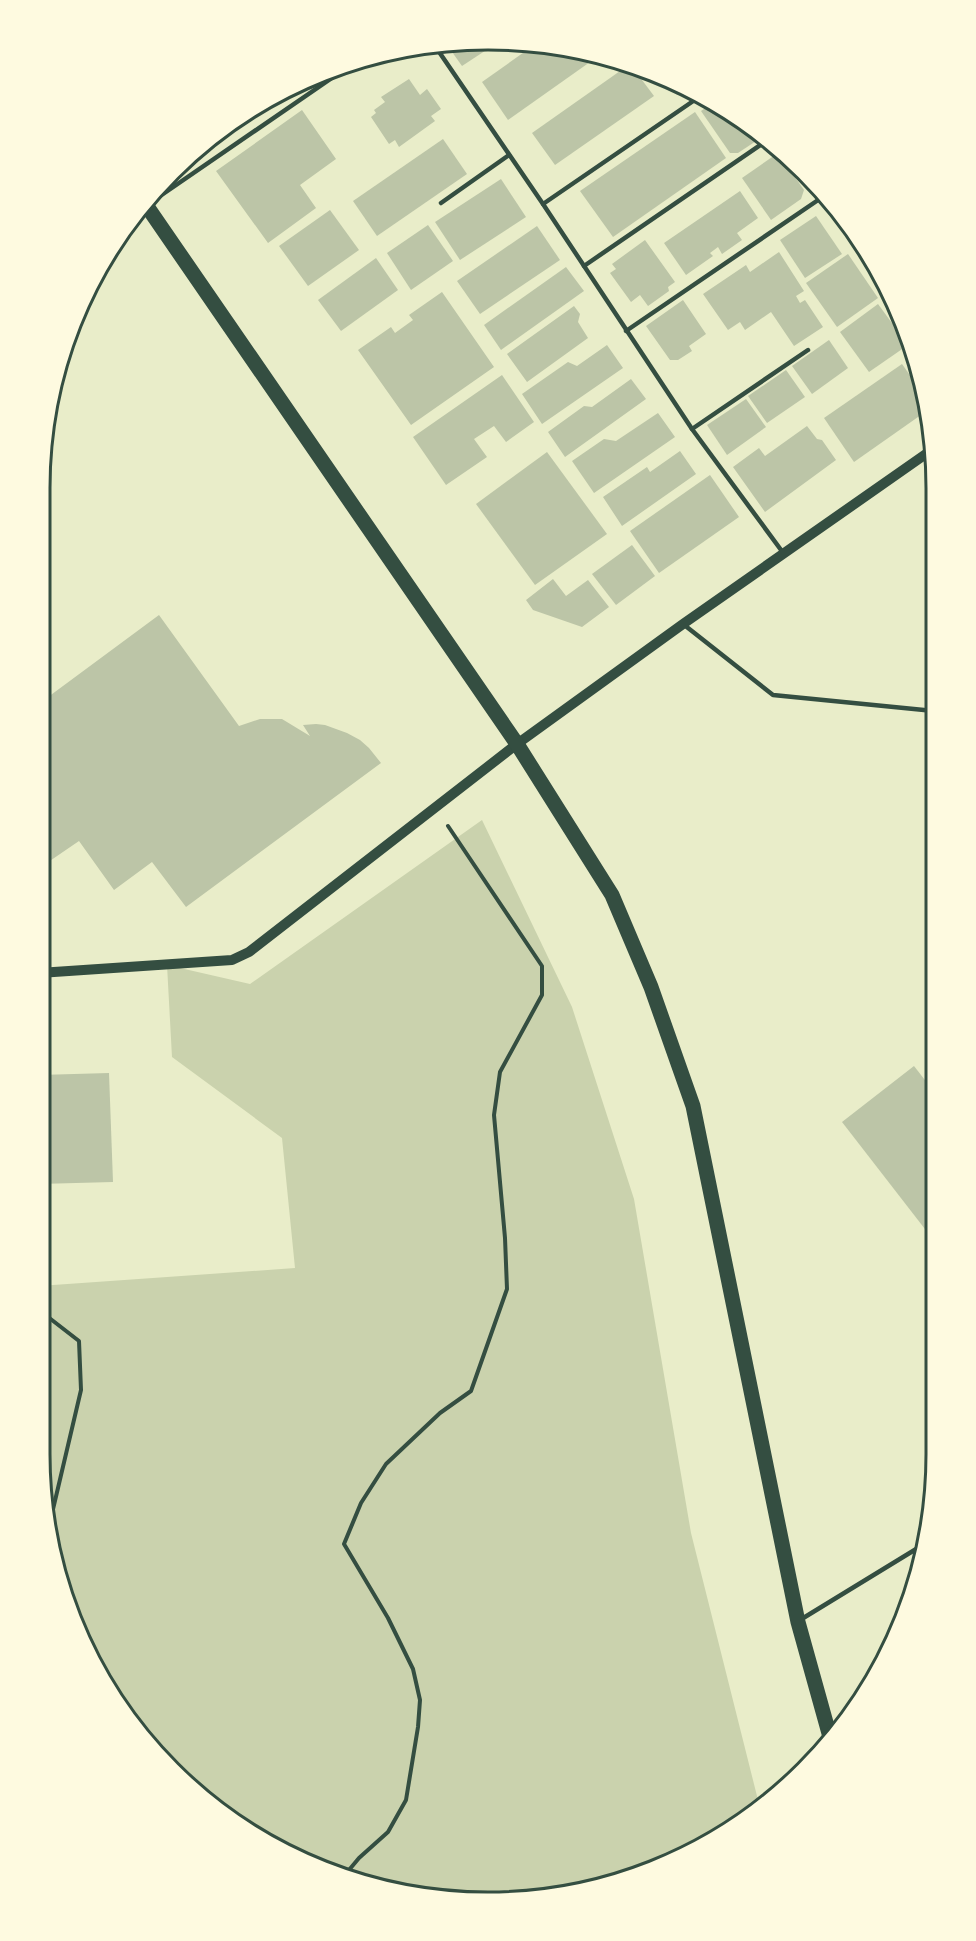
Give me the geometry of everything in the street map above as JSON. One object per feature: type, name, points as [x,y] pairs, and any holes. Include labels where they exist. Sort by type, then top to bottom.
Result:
[{"type":"main road","points":[[149,210],[517,744],[612,895],[651,987],[693,1106],[798,1622],[828,1730]]},
{"type":"street","points":[[50,972],[232,960],[249,952],[517,744],[683,624],[925,454]]},
{"type":"lane","points":[[440,52],[692,429],[784,554]]},
{"type":"lane","points":[[168,188],[329,80]]},
{"type":"lane","points":[[543,204],[693,101]]},
{"type":"lane","points":[[584,266],[761,145]]},
{"type":"lane","points":[[441,203],[509,155]]},
{"type":"lane","points":[[626,331],[819,200]]},
{"type":"lane","points":[[692,429],[808,350]]},
{"type":"lane","points":[[683,624],[773,695],[926,710]]},
{"type":"lane","points":[[798,1622],[916,1549]]},
{"type":"path","points":[[350,1869],[388,1832],[406,1800],[420,1700],[413,1669],[388,1618],[344,1544],[361,1503],[386,1464],[440,1413],[471,1391],[507,1289],[505,1238],[494,1115],[500,1072],[542,995],[542,966],[435,807]]},
{"type":"path","points":[[50,1319],[79,1341],[81,1390],[53,1509]]},
{"type":"green space","points":[[482,820],[572,1007],[634,1199],[691,1533],[758,1799],[732,1818],[682,1846],[656,1858],[601,1877],[517,1891],[459,1891],[431,1888],[375,1877],[347,1868],[320,1858],[269,1833],[244,1818],[199,1783],[158,1742],[140,1720],[123,1697],[95,1647],[83,1621],[64,1566],[53,1510],[50,1482],[50,1285],[295,1268],[282,1138],[172,1057],[167,965],[250,984]]},
{"type":"building","points":[[486,50],[462,66],[451,51]]},
{"type":"building","points":[[526,51],[590,62],[508,120],[482,82]]},
{"type":"building","points":[[621,70],[640,77],[654,96],[555,165],[532,133]]},
{"type":"building","points":[[409,79],[420,95],[427,89],[441,109],[431,116],[435,121],[399,147],[395,140],[389,144],[371,117],[376,113],[374,110],[385,102],[381,97]]},
{"type":"building","points":[[707,108],[756,141],[738,153],[730,153],[701,111]]},
{"type":"building","points":[[302,110],[336,159],[300,185],[316,208],[268,243],[216,171]]},
{"type":"building","points":[[695,112],[726,158],[613,237],[580,191]]},
{"type":"building","points":[[443,139],[467,174],[377,236],[353,201]]},
{"type":"building","points":[[774,156],[791,171],[804,190],[801,199],[771,220],[742,178]]},
{"type":"building","points":[[501,179],[526,217],[460,260],[435,222]]},
{"type":"building","points":[[740,191],[758,218],[737,233],[742,240],[722,254],[718,247],[710,253],[713,256],[686,275],[664,243]]},
{"type":"building","points":[[330,210],[359,250],[308,286],[279,246]]},
{"type":"building","points":[[816,216],[842,254],[805,278],[780,240]]},
{"type":"building","points":[[428,225],[453,261],[411,290],[387,253]]},
{"type":"building","points":[[537,226],[560,260],[480,314],[457,281]]},
{"type":"building","points":[[645,240],[675,282],[668,287],[669,291],[648,306],[640,295],[631,302],[610,273],[616,269],[612,264]]},
{"type":"building","points":[[779,252],[804,291],[796,296],[800,303],[805,300],[823,327],[794,346],[771,312],[745,330],[740,322],[728,330],[703,294],[746,265],[750,272]]},
{"type":"building","points":[[848,254],[878,298],[837,327],[806,283]]},
{"type":"building","points":[[376,258],[398,290],[341,331],[318,300]]},
{"type":"building","points":[[566,267],[584,291],[501,350],[484,325]]},
{"type":"building","points":[[442,292],[494,367],[411,425],[358,350],[391,327],[395,333],[413,320],[409,315]]},
{"type":"building","points":[[683,300],[706,334],[689,346],[692,351],[678,360],[670,360],[646,326]]},
{"type":"building","points":[[878,304],[896,329],[903,348],[869,372],[840,332]]},
{"type":"building","points":[[574,306],[580,314],[578,322],[588,338],[527,382],[507,354]]},
{"type":"building","points":[[829,340],[848,368],[812,394],[792,366]]},
{"type":"building","points":[[607,345],[623,368],[542,424],[522,394],[568,362],[577,366]]},
{"type":"building","points":[[902,364],[913,380],[920,415],[854,462],[824,418]]},
{"type":"building","points":[[786,370],[805,397],[767,423],[748,396]]},
{"type":"building","points":[[502,375],[534,422],[506,442],[494,426],[474,439],[487,457],[446,485],[413,437]]},
{"type":"building","points":[[631,379],[646,399],[565,457],[548,432],[584,406],[592,407]]},
{"type":"building","points":[[746,399],[766,427],[727,455],[707,425]]},
{"type":"building","points":[[658,413],[675,437],[594,493],[572,461],[604,439],[616,441]]},
{"type":"building","points":[[807,426],[817,439],[822,440],[836,460],[765,512],[733,467],[759,448],[765,456]]},
{"type":"building","points":[[680,451],[696,474],[622,526],[603,497],[647,467],[650,472]]},
{"type":"building","points":[[547,452],[607,534],[535,585],[476,504]]},
{"type":"building","points":[[710,475],[739,517],[659,573],[630,531]]},
{"type":"building","points":[[632,545],[655,576],[616,605],[592,574]]},
{"type":"building","points":[[553,579],[566,596],[588,580],[609,607],[582,627],[533,610],[526,600]]},
{"type":"building","points":[[159,615],[239,726],[260,719],[282,719],[310,736],[303,725],[325,725],[360,740],[381,763],[186,907],[152,862],[114,890],[79,841],[50,861],[50,696]]},
{"type":"building","points":[[914,1066],[926,1081],[926,1230],[842,1122]]},
{"type":"building","points":[[109,1073],[113,1182],[50,1184],[50,1075]]}]
